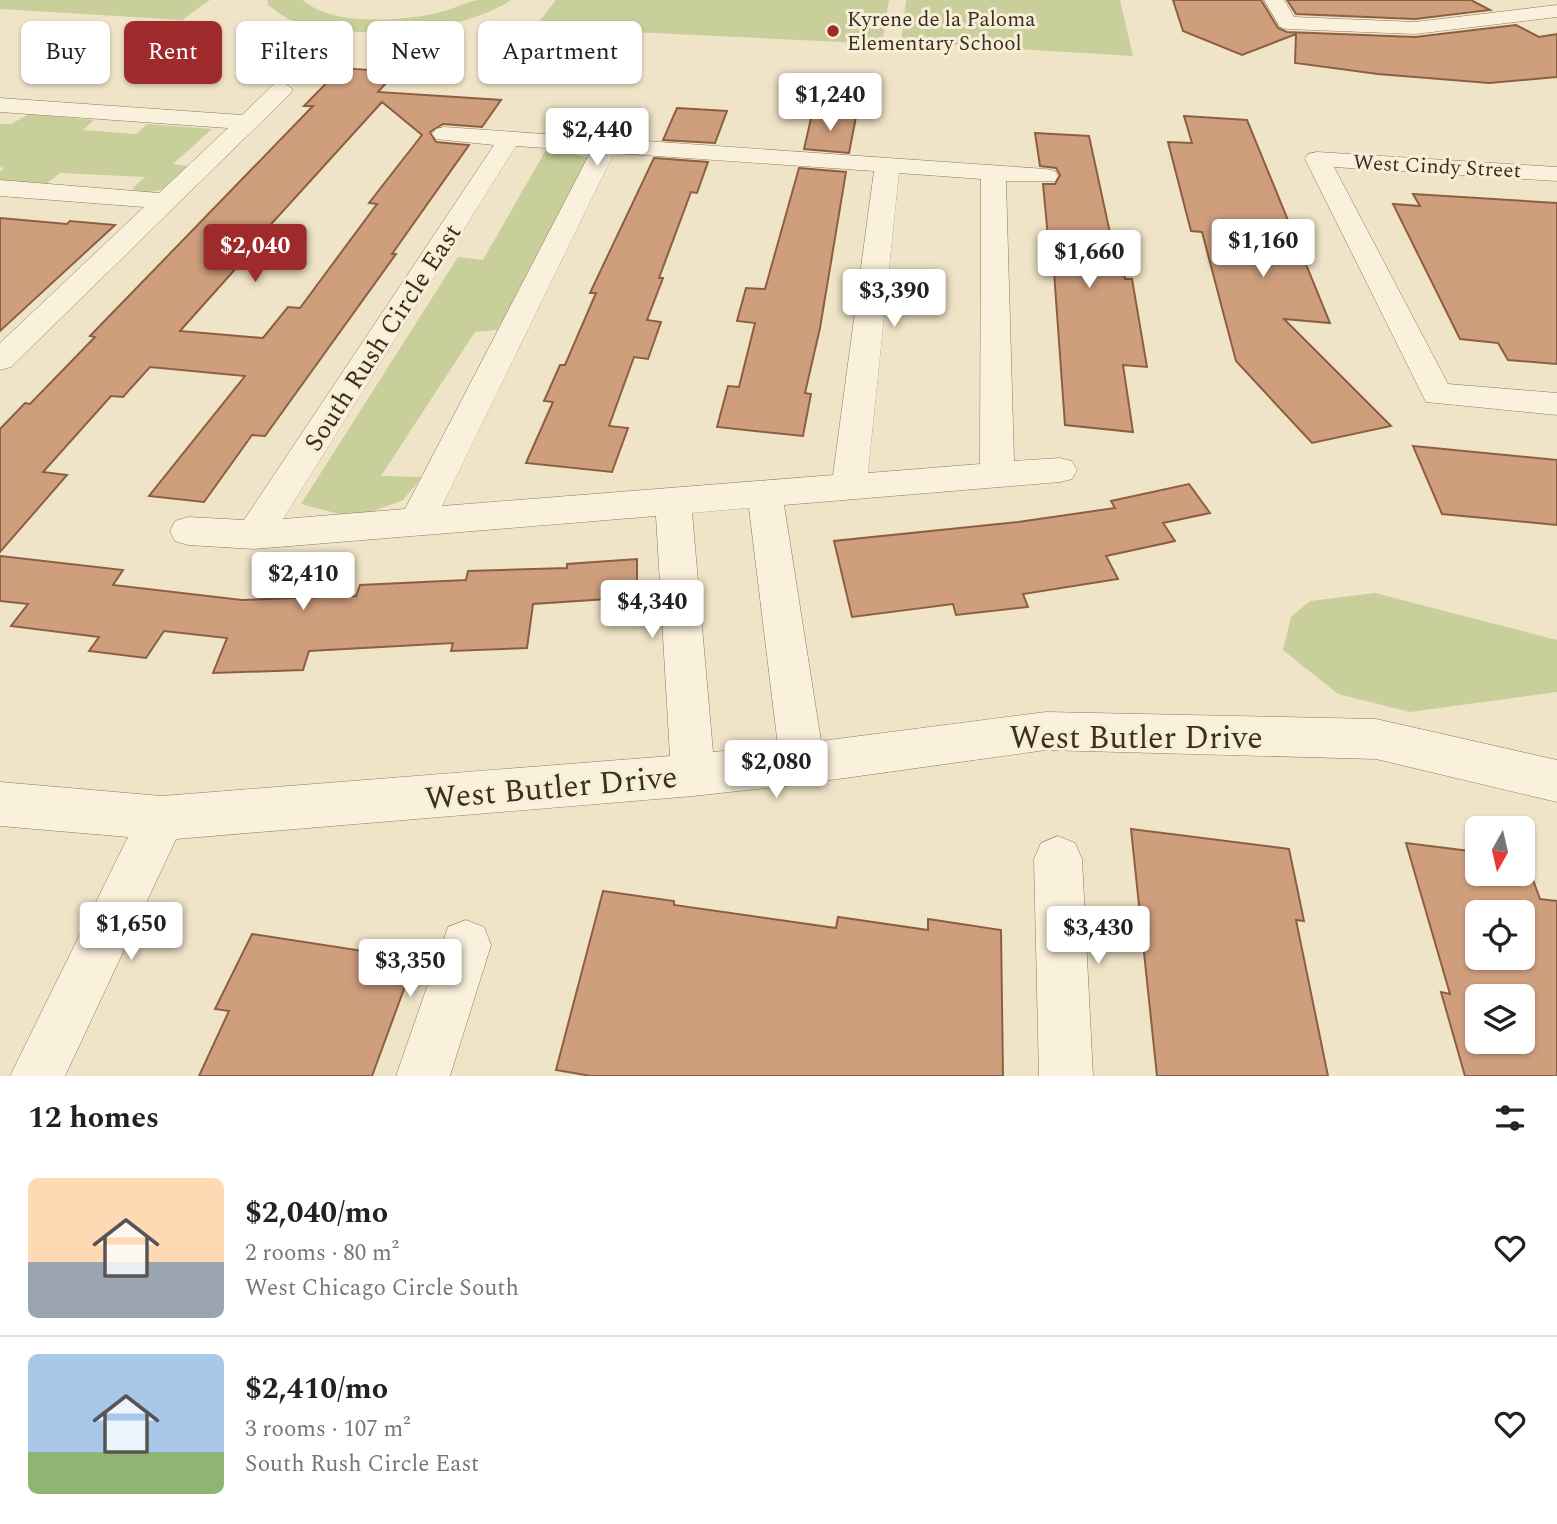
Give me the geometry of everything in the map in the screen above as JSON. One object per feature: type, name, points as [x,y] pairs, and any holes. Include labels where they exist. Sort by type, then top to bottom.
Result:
[{"type":"street","points":[[1274,0],[1287,23],[1415,28],[1557,11]]},
{"type":"street","points":[[0,360],[282,89]]},
{"type":"street","points":[[0,105],[247,122]]},
{"type":"street","points":[[444,134],[1046,176]]},
{"type":"street","name":"South Rush Circle East","points":[[254,535],[509,139]]},
{"type":"street","points":[[417,521],[606,146]]},
{"type":"street","name":"West Cindy Street","points":[[1557,173],[1317,159],[1437,394],[1557,404]]},
{"type":"street","points":[[849,486],[887,166]]},
{"type":"street","points":[[993,173],[998,475]]},
{"type":"street","points":[[0,188],[165,201]]},
{"type":"street","points":[[188,531],[254,535],[1060,470]]},
{"type":"street","points":[[765,493],[802,764]]},
{"type":"street","points":[[673,501],[692,775]]},
{"type":"street","name":"West Butler Drive","points":[[0,804],[162,818],[692,775],[802,764],[1046,731],[1376,739],[1557,781]]},
{"type":"street","points":[[37,1076],[162,818]]},
{"type":"street","points":[[1058,859],[1066,1076]]},
{"type":"street","points":[[423,1076],[466,945]]},
{"type":"green space","points":[[0,0],[210,0],[182,20],[0,9]]},
{"type":"green space","points":[[267,0],[303,0],[332,15],[370,20],[426,15],[478,0],[511,0],[489,12],[463,21],[367,21],[367,32],[353,31],[353,21],[294,21],[268,5]]},
{"type":"green space","points":[[556,0],[889,0],[882,44],[642,32],[642,21],[540,21]]},
{"type":"green space","points":[[906,0],[1120,0],[1133,56],[901,42]]},
{"type":"green space","points":[[29,114],[94,120],[83,130],[136,134],[147,124],[212,129],[173,164],[193,167],[173,184],[157,191],[141,192],[132,189],[145,177],[60,173],[46,184],[0,180],[0,171],[4,168],[0,167],[0,124],[11,124]]},
{"type":"green space","points":[[547,148],[594,159],[497,330],[475,332],[381,476],[422,477],[403,500],[354,518],[301,504],[458,257],[483,260]]},
{"type":"green space","points":[[1375,593],[1557,640],[1557,692],[1410,712],[1338,694],[1283,650],[1291,617],[1310,601]]},
{"type":"building","points":[[1173,0],[1261,0],[1278,28],[1287,32],[1415,37],[1516,25],[1539,37],[1557,34],[1557,77],[1489,83],[1378,74],[1295,63],[1296,34],[1242,55],[1183,31]]},
{"type":"building","points":[[1287,0],[1471,0],[1490,10],[1415,19],[1296,14]]},
{"type":"building","points":[[353,69],[367,70],[367,84],[385,84],[378,92],[501,100],[482,127],[443,124],[430,132],[436,142],[469,145],[392,254],[396,254],[265,436],[252,435],[204,502],[149,496],[245,376],[150,367],[123,397],[111,396],[43,472],[67,475],[0,552],[0,429],[25,403],[30,404],[95,337],[90,336],[313,106],[304,106],[325,84],[353,84]],"holes":[[[382,102],[422,135],[369,203],[377,204],[300,308],[288,307],[263,338],[180,331],[238,266],[234,265]]]},
{"type":"building","points":[[677,108],[727,111],[715,143],[663,140]]},
{"type":"building","points":[[812,114],[856,117],[849,153],[804,149]]},
{"type":"building","points":[[1184,116],[1247,120],[1330,323],[1284,319],[1391,426],[1312,443],[1236,361],[1202,232],[1191,231],[1168,142],[1192,143]]},
{"type":"building","points":[[1035,133],[1089,136],[1110,233],[1118,233],[1125,279],[1132,279],[1147,367],[1123,365],[1133,432],[1065,425],[1053,258],[1050,258],[1043,184],[1055,184],[1060,175],[1056,168],[1040,166]]},
{"type":"building","points":[[654,158],[708,162],[697,193],[691,192],[659,278],[663,278],[647,320],[661,322],[648,359],[634,357],[609,426],[628,428],[612,472],[526,463],[553,402],[544,401],[560,365],[565,365],[596,293],[590,293]]},
{"type":"building","points":[[799,168],[846,172],[820,328],[805,393],[811,394],[803,436],[717,427],[728,386],[739,387],[755,323],[737,321],[746,288],[765,289]]},
{"type":"building","points":[[1413,194],[1557,203],[1557,364],[1508,360],[1498,343],[1460,339],[1393,204],[1420,206]]},
{"type":"building","points":[[0,218],[67,224],[70,221],[115,225],[0,331]]},
{"type":"building","points":[[1413,446],[1557,460],[1557,525],[1442,514]]},
{"type":"building","points":[[1189,484],[1210,513],[1163,523],[1175,541],[1106,556],[1118,579],[1023,594],[1028,607],[956,615],[953,604],[852,617],[834,541],[1018,522],[1115,508],[1111,501]]},
{"type":"building","points":[[0,556],[123,570],[113,585],[242,600],[356,596],[360,585],[466,580],[468,571],[567,568],[567,564],[637,559],[637,597],[533,604],[527,648],[451,651],[453,643],[309,651],[303,670],[213,673],[227,638],[164,631],[146,658],[89,651],[99,637],[11,626],[28,604],[0,601]]},
{"type":"building","points":[[1131,829],[1289,849],[1304,921],[1296,920],[1328,1076],[1157,1076]]},
{"type":"building","points":[[1406,843],[1465,850],[1465,886],[1535,885],[1540,899],[1557,901],[1557,1076],[1465,1076],[1441,992],[1450,994]]},
{"type":"building","points":[[603,891],[674,901],[674,905],[836,928],[838,917],[928,930],[928,919],[1001,930],[1003,1076],[591,1076],[556,1070]]},
{"type":"building","points":[[252,934],[415,959],[372,1076],[199,1076],[229,1011],[215,1009]]},
{"type":"place","name":"Kyrene de la Paloma Elementary School","points":[[833,31]]}]
